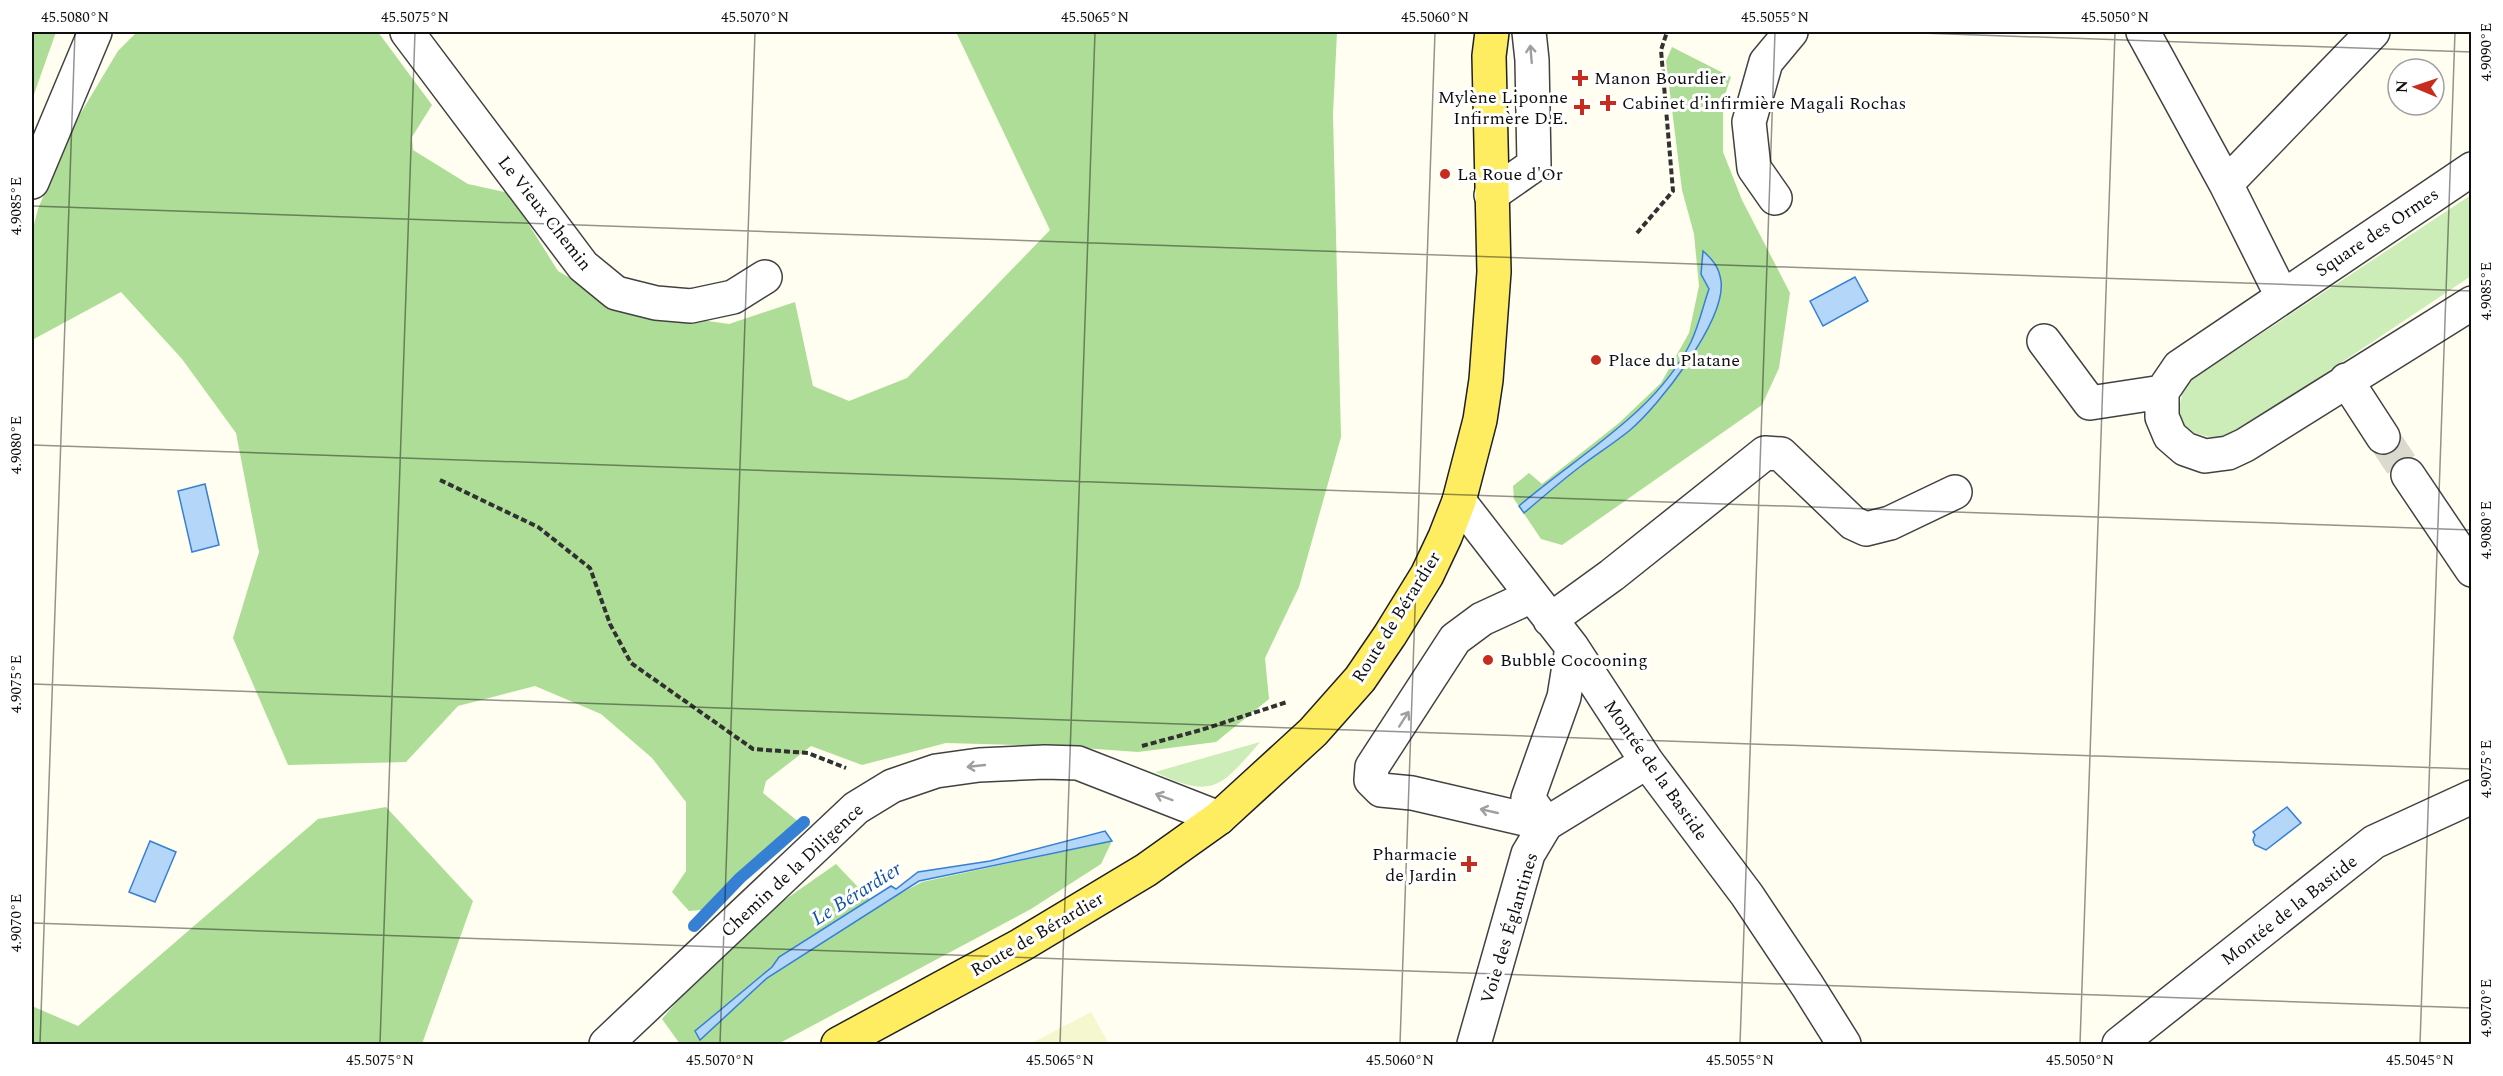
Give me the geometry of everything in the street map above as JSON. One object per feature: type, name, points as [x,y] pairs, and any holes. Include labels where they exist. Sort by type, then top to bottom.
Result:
[{"type":"main road","name":"Route de Bérardier","points":[[838,1044],[1021,945],[1146,870],[1219,818],[1313,732],[1360,680],[1427,575],[1459,501],[1480,420],[1486,380],[1494,272],[1489,56],[1492,32]]},
{"type":"street","points":[[32,182],[95,32]]},
{"type":"street","name":"Le Vieux Chemin","points":[[407,32],[583,266],[616,293],[656,303],[691,306],[732,297],[765,277]]},
{"type":"street","points":[[1491,195],[1534,165],[1532,60],[1528,32]]},
{"type":"street","points":[[1775,198],[1754,168],[1749,122],[1766,62],[1791,32]]},
{"type":"street","points":[[2143,32],[2226,184],[2282,296]]},
{"type":"street","points":[[2226,184],[2373,32]]},
{"type":"street","name":"Square des Ormes","points":[[2162,392],[2178,367],[2472,169]]},
{"type":"street","points":[[2044,341],[2090,403],[2162,392],[2162,417],[2170,436],[2185,449],[2205,456],[2228,453],[2245,446],[2346,380],[2472,303]]},
{"type":"street","points":[[2346,380],[2384,437]]},
{"type":"street","points":[[1546,824],[1412,793],[1381,790],[1371,780],[1372,767],[1455,639],[1482,619],[1541,608],[1612,575],[1765,453],[1781,454],[1853,523],[1866,529],[1890,523],[1954,492]]},
{"type":"street","points":[[2408,475],[2472,570]]},
{"type":"street","name":"Montée de la Bastide","points":[[1459,501],[1572,647],[1647,762],[1747,895],[1844,1044]]},
{"type":"street","points":[[1546,824],[1528,798],[1564,697],[1572,647]]},
{"type":"street","name":"Voie des Églantines","points":[[1474,1044],[1528,854],[1546,824],[1647,762]]},
{"type":"street","name":"Chemin de la Diligence","points":[[606,1044],[856,808],[892,786],[936,771],[979,765],[1078,763],[1219,818]]},
{"type":"street","name":"Montée de la Bastide","points":[[2119,1044],[2374,842],[2472,797]]},
{"type":"path","points":[[1637,233],[1673,191],[1658,50],[1667,32]]},
{"type":"path","points":[[441,480],[538,527],[590,568],[610,624],[631,663],[753,749],[808,753],[892,786]]},
{"type":"path","points":[[1134,748],[1201,730],[1296,699]]},
{"type":"green space","points":[[32,32],[56,32],[32,100]]},
{"type":"green space","points":[[137,32],[378,32],[432,105],[412,137],[413,150],[468,184],[509,193],[558,271],[624,309],[729,324],[795,302],[813,386],[849,401],[907,378],[1050,230],[956,32],[1337,32],[1333,114],[1341,437],[1299,587],[1265,658],[1269,699],[1216,742],[1138,752],[1055,746],[946,743],[862,765],[811,746],[766,781],[763,793],[805,827],[784,848],[712,909],[689,911],[672,892],[686,871],[686,802],[652,758],[601,714],[535,686],[458,706],[406,762],[288,765],[233,638],[259,552],[236,433],[182,359],[121,292],[32,340],[32,232],[38,209],[70,131],[118,51]]},
{"type":"green space","points":[[1672,47],[1731,77],[1723,100],[1723,152],[1742,200],[1790,293],[1779,368],[1762,405],[1562,545],[1541,539],[1514,499],[1513,486],[1529,473],[1542,484],[1619,423],[1661,383],[1689,333],[1699,286],[1694,234],[1682,190],[1666,61]]},
{"type":"green space","points":[[2471,195],[2471,276],[2224,441],[2187,431],[2178,411],[2185,384]]},
{"type":"green space","points":[[1260,742],[1235,770],[1215,784],[1203,787],[1190,785],[1155,772]]},
{"type":"green space","points":[[386,807],[473,901],[422,1044],[32,1044],[32,1006],[78,1026],[318,819]]},
{"type":"green space","points":[[1112,841],[1101,864],[1031,909],[778,1044],[680,1044],[662,1019],[730,938],[836,864],[876,906],[922,882]]},
{"type":"green space","points":[[1091,1012],[1109,1044],[1030,1044]]},
{"type":"water","points":[[1703,251],[1713,261],[1719,272],[1720,298],[1702,339],[1673,383],[1629,431],[1524,513],[1519,506],[1637,412],[1676,367],[1694,336],[1709,289],[1701,274]]},
{"type":"water","points":[[1855,277],[1868,301],[1823,326],[1810,301]]},
{"type":"water","points":[[205,484],[219,545],[192,552],[178,491]]},
{"type":"water","points":[[2287,807],[2301,823],[2266,850],[2255,845],[2253,832]]},
{"type":"water","points":[[1105,831],[1112,841],[919,881],[767,978],[700,1040],[695,1031],[772,967],[779,957],[891,886],[896,889],[918,872],[990,861]]},
{"type":"water","points":[[150,841],[176,852],[155,902],[129,892]]},
{"type":"waterway","points":[[694,926],[740,878],[804,822]]},
{"type":"tunnel","points":[[2383,437],[2408,475]]},
{"type":"place","name":"Manon Bourdier","points":[[1580,78]]},
{"type":"place","name":"Cabinet d'infirmière Magali Rochas","points":[[1608,103]]},
{"type":"place","name":"Mylène Liponne Infirmère D.E.","points":[[1582,107]]},
{"type":"place","name":"La Roue d'Or","points":[[1445,174]]},
{"type":"place","name":"Place du Platane","points":[[1596,360]]},
{"type":"place","name":"Bubble Cocooning","points":[[1488,660]]},
{"type":"place","name":"Pharmacie de Jardin","points":[[1469,864]]},
{"type":"water label","name":"Le Bérardier","points":[[856,893]]}]
